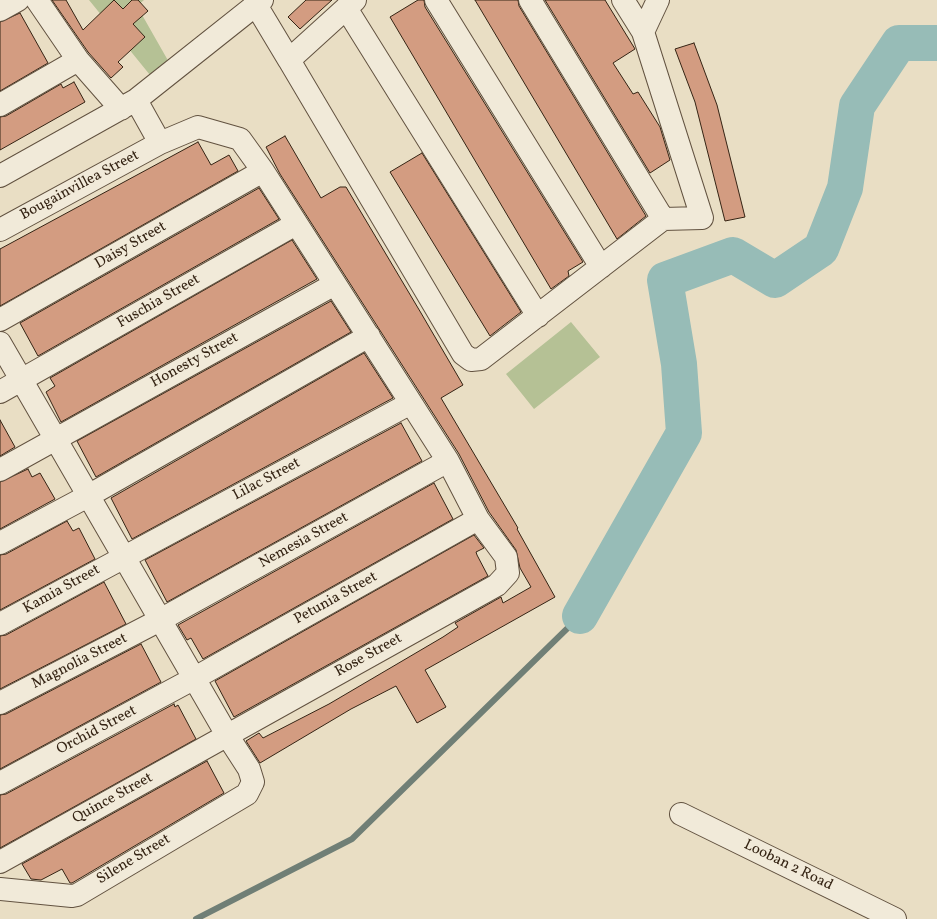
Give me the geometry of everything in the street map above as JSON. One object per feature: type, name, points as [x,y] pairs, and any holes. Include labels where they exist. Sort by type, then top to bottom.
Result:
[{"type":"street","points":[[0,10],[18,0]]},
{"type":"street","points":[[37,0],[78,60],[128,104],[160,143]]},
{"type":"street","points":[[436,0],[601,267]]},
{"type":"street","points":[[530,0],[663,219]]},
{"type":"street","points":[[0,176],[128,104],[259,3],[289,60],[463,354],[471,360],[482,359],[663,219],[702,218],[643,32],[623,0]]},
{"type":"street","points":[[643,32],[658,0]]},
{"type":"street","points":[[289,60],[350,4],[538,316]]},
{"type":"street","points":[[0,105],[78,60]]},
{"type":"street","name":"Bougainvillea Street","points":[[0,230],[160,143],[198,127],[240,139],[263,171],[448,461],[478,519],[506,558],[508,573]]},
{"type":"street","name":"Daisy Street","points":[[0,320],[263,171]]},
{"type":"street","name":"Fuschia Street","points":[[0,392],[296,224]]},
{"type":"street","name":"Honesty Street","points":[[0,470],[335,284]]},
{"type":"street","points":[[0,543],[88,496],[368,336]]},
{"type":"street","points":[[0,343],[226,735]]},
{"type":"street","name":"Lilac Street","points":[[123,556],[411,403]]},
{"type":"street","name":"Nemesia Street","points":[[160,620],[448,461]]},
{"type":"street","name":"Petunia Street","points":[[193,678],[478,519]]},
{"type":"street","name":"Kamia Street","points":[[0,624],[123,556]]},
{"type":"street","name":"Rose Street","points":[[226,735],[497,585],[508,573]]},
{"type":"street","name":"Magnolia Street","points":[[0,703],[160,620]]},
{"type":"street","name":"Orchid Street","points":[[0,783],[193,678]]},
{"type":"street","name":"Silene Street","points":[[0,889],[72,896],[247,794],[253,782],[249,769],[226,735]]},
{"type":"street","name":"Quince Street","points":[[0,862],[226,735]]},
{"type":"street","name":"Looban 2 Road","points":[[681,814],[895,919]]},
{"type":"green space","points":[[89,0],[144,0],[137,6],[170,64],[150,75]]},
{"type":"green space","points":[[571,322],[600,357],[534,409],[506,374]]},
{"type":"building","points":[[52,0],[66,0],[83,30],[114,0],[123,9],[132,0],[138,0],[148,11],[133,24],[145,37],[118,62],[123,67],[111,78],[88,52]]},
{"type":"building","points":[[306,0],[332,0],[300,29],[288,17]]},
{"type":"building","points":[[418,0],[424,0],[425,7],[583,262],[568,271],[569,276],[551,289],[390,17]]},
{"type":"building","points":[[475,0],[518,0],[519,6],[646,216],[617,239]]},
{"type":"building","points":[[545,0],[605,0],[635,49],[613,63],[633,94],[638,92],[660,127],[670,160],[650,173]]},
{"type":"building","points":[[20,13],[48,63],[0,91],[0,22]]},
{"type":"building","points":[[694,43],[717,105],[745,217],[725,221],[695,102],[675,49]]},
{"type":"building","points":[[74,82],[85,102],[0,150],[0,117],[6,116],[61,84],[63,88]]},
{"type":"building","points":[[285,136],[321,198],[340,187],[346,187],[421,313],[463,385],[441,398],[518,528],[517,529],[555,597],[425,670],[446,707],[417,723],[396,686],[351,709],[260,763],[246,741],[259,733],[263,738],[329,704],[443,637],[458,627],[455,623],[501,597],[503,603],[531,587],[520,568],[516,550],[489,512],[459,454],[280,174],[266,147]]},
{"type":"building","points":[[198,142],[211,165],[229,155],[238,171],[0,306],[0,249]]},
{"type":"building","points":[[422,153],[521,312],[490,336],[390,172]]},
{"type":"building","points":[[259,188],[279,219],[38,356],[20,323]]},
{"type":"building","points":[[292,240],[317,279],[61,422],[46,392],[55,386],[50,378]]},
{"type":"building","points":[[331,301],[351,332],[96,477],[77,441]]},
{"type":"building","points":[[364,353],[393,398],[132,539],[111,498]]},
{"type":"building","points":[[0,420],[15,447],[0,456]]},
{"type":"building","points":[[401,423],[422,461],[167,602],[145,560]]},
{"type":"building","points":[[28,469],[32,477],[40,473],[55,499],[0,529],[0,482]]},
{"type":"building","points":[[434,483],[453,519],[203,659],[191,638],[187,640],[178,625]]},
{"type":"building","points":[[67,521],[73,531],[79,528],[95,559],[0,610],[0,555],[6,554]]},
{"type":"building","points":[[474,535],[484,548],[476,552],[488,576],[234,717],[215,681]]},
{"type":"building","points":[[104,582],[126,624],[0,689],[0,636],[6,635]]},
{"type":"building","points":[[141,644],[161,682],[0,769],[0,715],[6,714]]},
{"type":"building","points":[[174,704],[175,707],[178,705],[196,739],[0,848],[0,795],[6,794]]},
{"type":"building","points":[[207,761],[224,793],[72,883],[70,883],[62,869],[41,880],[31,879],[22,864]]},
{"type":"waterway","points":[[580,616],[684,433],[679,364],[665,280],[733,255],[775,280],[821,249],[845,188],[857,106],[899,43],[937,43]]},
{"type":"waterway","points":[[196,919],[352,839],[580,616]]}]
